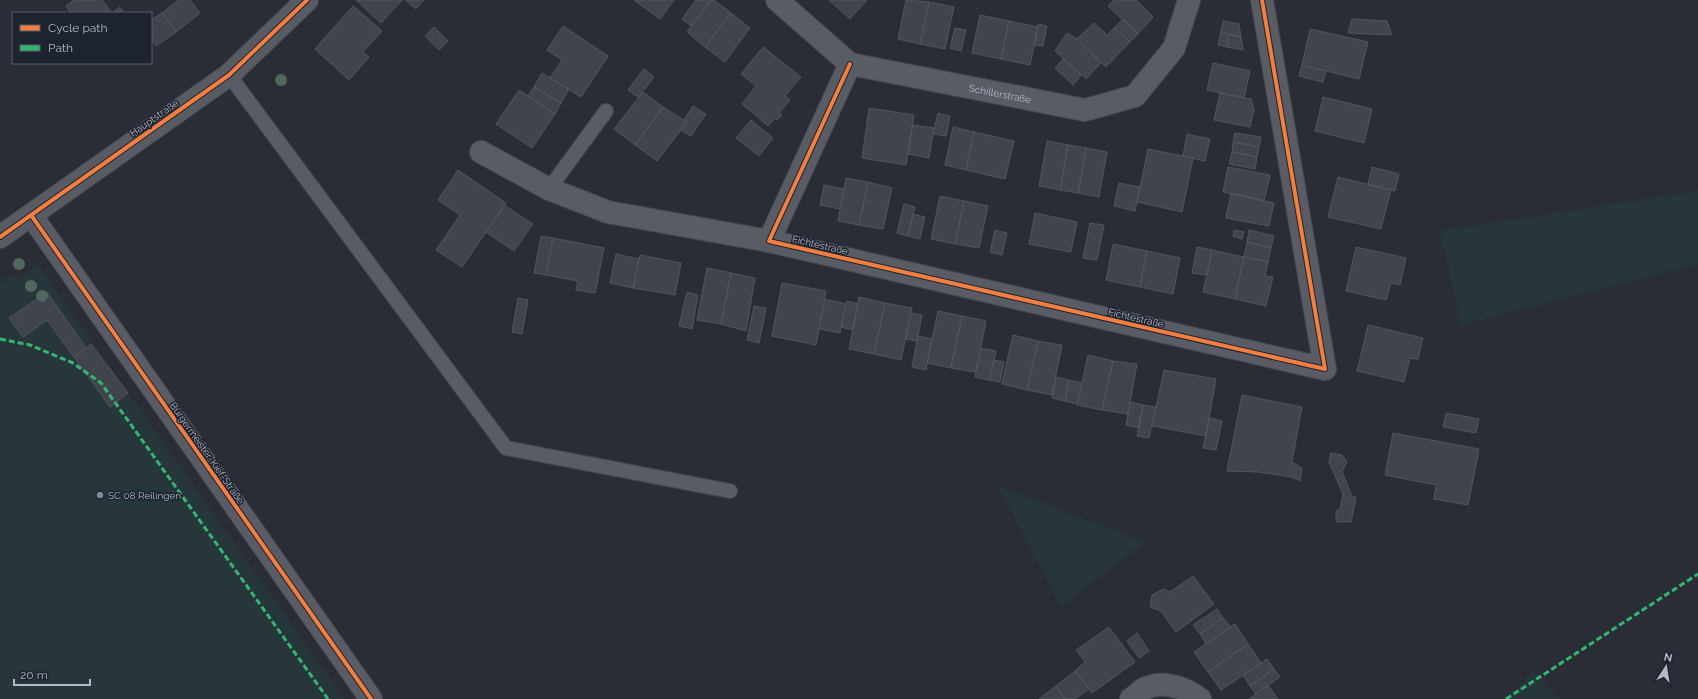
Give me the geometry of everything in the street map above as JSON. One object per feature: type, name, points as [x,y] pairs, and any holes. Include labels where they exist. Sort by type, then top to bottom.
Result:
[{"type":"street","name":"Hauptstraße","points":[[0,237],[229,75],[307,0]]},
{"type":"street","points":[[769,241],[850,64],[777,0]]},
{"type":"street","name":"Schillerstraße","points":[[850,64],[1085,110],[1135,96],[1174,48],[1189,0]]},
{"type":"street","name":"Fichtestraße","points":[[481,152],[550,189],[608,212],[769,241],[1325,369],[1262,0]]},
{"type":"street","name":"Bürgermeister-Kief-Straße","points":[[30,215],[370,699]]},
{"type":"street","points":[[1131,699],[1147,688],[1160,685],[1175,686],[1190,691],[1200,699]]},
{"type":"lane","points":[[229,75],[506,448],[730,491]]},
{"type":"lane","points":[[550,189],[606,111]]},
{"type":"shaded area","points":[[1698,191],[1698,264],[1461,325],[1440,231]]},
{"type":"shaded area","name":"SC 08 Reilingen","points":[[38,265],[344,699],[0,699],[0,283],[9,276],[19,278]]},
{"type":"shaded area","points":[[998,486],[1146,542],[1061,606]]},
{"type":"shaded area","points":[[1533,671],[1560,699],[1507,699]]},
{"type":"building","points":[[74,0],[102,0],[111,12],[70,12],[66,6]]},
{"type":"building","points":[[179,0],[190,0],[200,13],[176,32],[162,13]]},
{"type":"building","points":[[356,0],[402,0],[381,23]]},
{"type":"building","points":[[405,0],[424,0],[416,9]]},
{"type":"building","points":[[634,0],[674,0],[660,19]]},
{"type":"building","points":[[696,0],[711,1],[691,26],[682,19]]},
{"type":"building","points":[[711,0],[714,0],[731,13],[705,47],[687,32]]},
{"type":"building","points":[[829,0],[867,0],[850,19]]},
{"type":"building","points":[[906,0],[929,2],[920,44],[898,39]]},
{"type":"building","points":[[1114,0],[1136,0],[1153,17],[1138,34],[1108,6]]},
{"type":"building","points":[[929,2],[954,7],[945,49],[920,44]]},
{"type":"building","points":[[353,6],[382,31],[363,52],[369,57],[349,80],[315,49]]},
{"type":"building","points":[[120,7],[123,12],[113,12]]},
{"type":"building","points":[[162,13],[176,32],[156,46],[152,40],[152,19]]},
{"type":"building","points":[[731,13],[750,28],[725,62],[705,47]]},
{"type":"building","points":[[980,15],[1009,21],[1001,59],[972,53]]},
{"type":"building","points":[[1123,19],[1138,34],[1130,42],[1114,28]]},
{"type":"building","points":[[1352,19],[1387,21],[1392,35],[1348,33]]},
{"type":"building","points":[[1009,21],[1038,27],[1030,65],[1001,59]]},
{"type":"building","points":[[1223,21],[1239,24],[1241,37],[1221,32]]},
{"type":"building","points":[[1094,23],[1107,35],[1114,28],[1130,42],[1106,67],[1077,39]]},
{"type":"building","points":[[1038,24],[1047,26],[1043,46],[1034,45]]},
{"type":"building","points":[[563,26],[608,56],[581,97],[550,78],[562,60],[547,50]]},
{"type":"building","points":[[434,27],[448,41],[439,50],[425,36]]},
{"type":"building","points":[[955,28],[966,30],[961,51],[950,48]]},
{"type":"building","points":[[1310,29],[1368,42],[1359,79],[1302,65]]},
{"type":"building","points":[[1221,32],[1229,34],[1227,47],[1218,45]]},
{"type":"building","points":[[1067,33],[1077,39],[1101,63],[1086,79],[1055,51]]},
{"type":"building","points":[[1229,34],[1241,37],[1243,50],[1227,47]]},
{"type":"building","points":[[763,47],[801,77],[785,96],[790,100],[779,113],[782,115],[777,120],[775,118],[768,126],[742,104],[756,86],[741,74]]},
{"type":"building","points":[[1063,59],[1081,75],[1073,85],[1055,68]]},
{"type":"building","points":[[1213,63],[1250,71],[1244,98],[1207,90]]},
{"type":"building","points":[[1302,65],[1326,71],[1323,82],[1299,76]]},
{"type":"building","points":[[644,69],[654,77],[638,97],[628,90]]},
{"type":"building","points":[[542,73],[569,89],[561,103],[534,87]]},
{"type":"building","points":[[534,87],[561,103],[555,114],[528,96]]},
{"type":"building","points":[[519,90],[555,114],[532,148],[496,124]]},
{"type":"building","points":[[643,92],[663,107],[635,145],[614,129]]},
{"type":"building","points":[[1220,93],[1251,99],[1254,110],[1250,127],[1214,120]]},
{"type":"building","points":[[1323,97],[1372,109],[1364,143],[1315,131]]},
{"type":"building","points":[[693,106],[706,114],[691,136],[681,130],[687,122],[684,120]]},
{"type":"building","points":[[663,107],[687,122],[657,161],[635,145]]},
{"type":"building","points":[[869,108],[914,115],[906,165],[862,158]]},
{"type":"building","points":[[938,113],[950,116],[946,136],[933,134]]},
{"type":"building","points":[[751,120],[773,138],[759,156],[736,138]]},
{"type":"building","points":[[913,125],[934,128],[929,158],[908,154]]},
{"type":"building","points":[[953,127],[974,132],[966,170],[945,165]]},
{"type":"building","points":[[974,132],[1014,141],[1005,179],[966,170]]},
{"type":"building","points":[[1235,133],[1261,137],[1259,147],[1233,142]]},
{"type":"building","points":[[1187,134],[1210,139],[1205,161],[1183,156]]},
{"type":"building","points":[[1047,141],[1068,145],[1060,190],[1039,186]]},
{"type":"building","points":[[1233,142],[1259,147],[1257,157],[1232,152]]},
{"type":"building","points":[[1068,145],[1086,148],[1078,193],[1060,190]]},
{"type":"building","points":[[1086,148],[1107,152],[1099,197],[1078,193]]},
{"type":"building","points":[[1148,149],[1193,158],[1182,212],[1137,202]]},
{"type":"building","points":[[1232,152],[1257,157],[1255,169],[1229,164]]},
{"type":"building","points":[[1228,167],[1270,175],[1264,201],[1223,192]]},
{"type":"building","points":[[1372,167],[1399,174],[1395,191],[1368,185]]},
{"type":"building","points":[[458,170],[506,203],[462,267],[436,250],[460,215],[438,200]]},
{"type":"building","points":[[1338,177],[1391,190],[1381,229],[1328,217]]},
{"type":"building","points":[[846,178],[868,182],[859,225],[838,221]]},
{"type":"building","points":[[868,182],[892,188],[883,229],[859,225]]},
{"type":"building","points":[[1119,183],[1140,187],[1135,211],[1114,206]]},
{"type":"building","points":[[824,185],[844,189],[840,209],[820,205]]},
{"type":"building","points":[[1231,193],[1274,203],[1269,226],[1226,218]]},
{"type":"building","points":[[940,196],[964,201],[955,244],[931,239]]},
{"type":"building","points":[[964,201],[988,206],[979,248],[955,244]]},
{"type":"building","points":[[904,204],[915,207],[908,236],[897,233]]},
{"type":"building","points":[[504,205],[533,224],[514,251],[486,232]]},
{"type":"building","points":[[1035,213],[1077,222],[1071,252],[1029,244]]},
{"type":"building","points":[[913,214],[925,217],[920,239],[908,236]]},
{"type":"building","points":[[1090,223],[1104,225],[1097,260],[1083,258]]},
{"type":"building","points":[[995,230],[1007,233],[1002,255],[990,252]]},
{"type":"building","points":[[1234,230],[1244,232],[1242,239],[1233,236]]},
{"type":"building","points":[[1249,230],[1274,236],[1271,248],[1247,242]]},
{"type":"building","points":[[541,236],[553,238],[546,275],[534,273]]},
{"type":"building","points":[[553,238],[604,248],[595,293],[576,290],[578,281],[546,275]]},
{"type":"building","points":[[1247,242],[1271,248],[1268,262],[1244,257]]},
{"type":"building","points":[[1113,244],[1147,251],[1140,287],[1106,280]]},
{"type":"building","points":[[1197,247],[1212,250],[1207,275],[1192,273]]},
{"type":"building","points":[[1356,247],[1406,258],[1400,285],[1391,283],[1386,300],[1346,291]]},
{"type":"building","points":[[1212,250],[1244,257],[1235,299],[1203,292]]},
{"type":"building","points":[[1147,251],[1180,258],[1173,294],[1140,287]]},
{"type":"building","points":[[616,254],[639,259],[633,288],[610,283]]},
{"type":"building","points":[[640,255],[681,263],[675,295],[633,288]]},
{"type":"building","points":[[1244,257],[1268,262],[1265,276],[1273,277],[1266,306],[1235,299]]},
{"type":"building","points":[[707,268],[731,273],[721,324],[697,320]]},
{"type":"building","points":[[731,273],[755,278],[746,331],[721,324]]},
{"type":"building","points":[[782,283],[826,291],[816,345],[772,336]]},
{"type":"building","points":[[47,292],[86,348],[74,357],[47,320],[23,337],[9,318]]},
{"type":"building","points":[[687,292],[698,295],[692,329],[679,326]]},
{"type":"building","points":[[859,297],[885,303],[874,354],[849,349]]},
{"type":"building","points":[[518,298],[528,300],[522,334],[512,332]]},
{"type":"building","points":[[825,299],[846,304],[840,333],[819,329]]},
{"type":"building","points":[[847,301],[858,304],[853,330],[841,327]]},
{"type":"building","points":[[885,303],[912,308],[901,360],[874,354]]},
{"type":"building","points":[[754,306],[766,308],[759,343],[747,340]]},
{"type":"building","points":[[938,311],[962,316],[951,368],[927,363]]},
{"type":"building","points":[[911,313],[922,315],[917,341],[906,339]]},
{"type":"building","points":[[962,316],[986,321],[976,372],[951,368]]},
{"type":"building","points":[[1368,325],[1423,338],[1418,359],[1410,358],[1404,382],[1357,371]]},
{"type":"building","points":[[1013,335],[1038,341],[1027,390],[1002,384]]},
{"type":"building","points":[[918,336],[932,339],[926,370],[912,367]]},
{"type":"building","points":[[1038,341],[1062,345],[1052,395],[1027,390]]},
{"type":"building","points":[[91,344],[128,393],[110,407],[74,357]]},
{"type":"building","points":[[981,348],[996,351],[989,380],[975,377]]},
{"type":"building","points":[[1088,355],[1113,361],[1102,410],[1077,405]]},
{"type":"building","points":[[994,360],[1004,362],[1000,382],[989,380]]},
{"type":"building","points":[[1113,361],[1137,364],[1128,414],[1102,410]]},
{"type":"building","points":[[1164,370],[1216,379],[1206,436],[1152,426]]},
{"type":"building","points":[[1056,377],[1069,380],[1065,401],[1052,398]]},
{"type":"building","points":[[1069,380],[1082,383],[1077,404],[1065,401]]},
{"type":"building","points":[[1242,395],[1302,407],[1292,462],[1302,468],[1300,481],[1292,477],[1259,472],[1227,471]]},
{"type":"building","points":[[1130,402],[1143,405],[1139,428],[1126,425]]},
{"type":"building","points":[[1143,405],[1156,407],[1149,438],[1137,436]]},
{"type":"building","points":[[1446,413],[1479,419],[1476,433],[1443,427]]},
{"type":"building","points":[[1209,418],[1222,421],[1216,450],[1203,448]]},
{"type":"building","points":[[1393,433],[1479,449],[1468,505],[1434,499],[1436,485],[1385,475]]},
{"type":"building","points":[[1331,453],[1342,455],[1347,462],[1342,471],[1352,497],[1356,497],[1351,522],[1336,522],[1336,511],[1340,509],[1343,494],[1329,462]]},
{"type":"building","points":[[1193,576],[1214,604],[1176,632],[1161,611],[1150,607],[1152,595],[1163,589],[1170,592]]},
{"type":"building","points":[[1217,609],[1223,618],[1200,634],[1193,625]]},
{"type":"building","points":[[1223,618],[1231,627],[1206,644],[1200,634]]},
{"type":"building","points":[[1235,624],[1248,644],[1208,672],[1194,652]]},
{"type":"building","points":[[1109,627],[1135,662],[1092,693],[1075,671],[1085,662],[1076,650]]},
{"type":"building","points":[[1137,633],[1149,651],[1139,658],[1127,641]]},
{"type":"building","points":[[1248,644],[1261,663],[1221,690],[1208,672]]},
{"type":"building","points":[[1267,659],[1274,669],[1250,686],[1243,675]]},
{"type":"building","points":[[1274,669],[1280,677],[1256,694],[1250,686]]},
{"type":"building","points":[[1075,671],[1089,689],[1075,699],[1065,699],[1056,686]]},
{"type":"building","points":[[1268,685],[1278,699],[1249,699],[1256,694]]},
{"type":"building","points":[[1056,686],[1065,699],[1039,699]]},
{"type":"marked path","points":[[0,339],[30,345],[73,363],[101,383],[328,699]]},
{"type":"marked path","points":[[1506,699],[1698,574]]},
{"type":"cycle path","points":[[0,237],[229,75],[307,0]]},
{"type":"cycle path","points":[[850,64],[769,241],[1325,369],[1262,0]]},
{"type":"cycle path","points":[[31,215],[371,699]]},
{"type":"place","name":"SC 08 Reilingen","points":[[100,495]]}]
